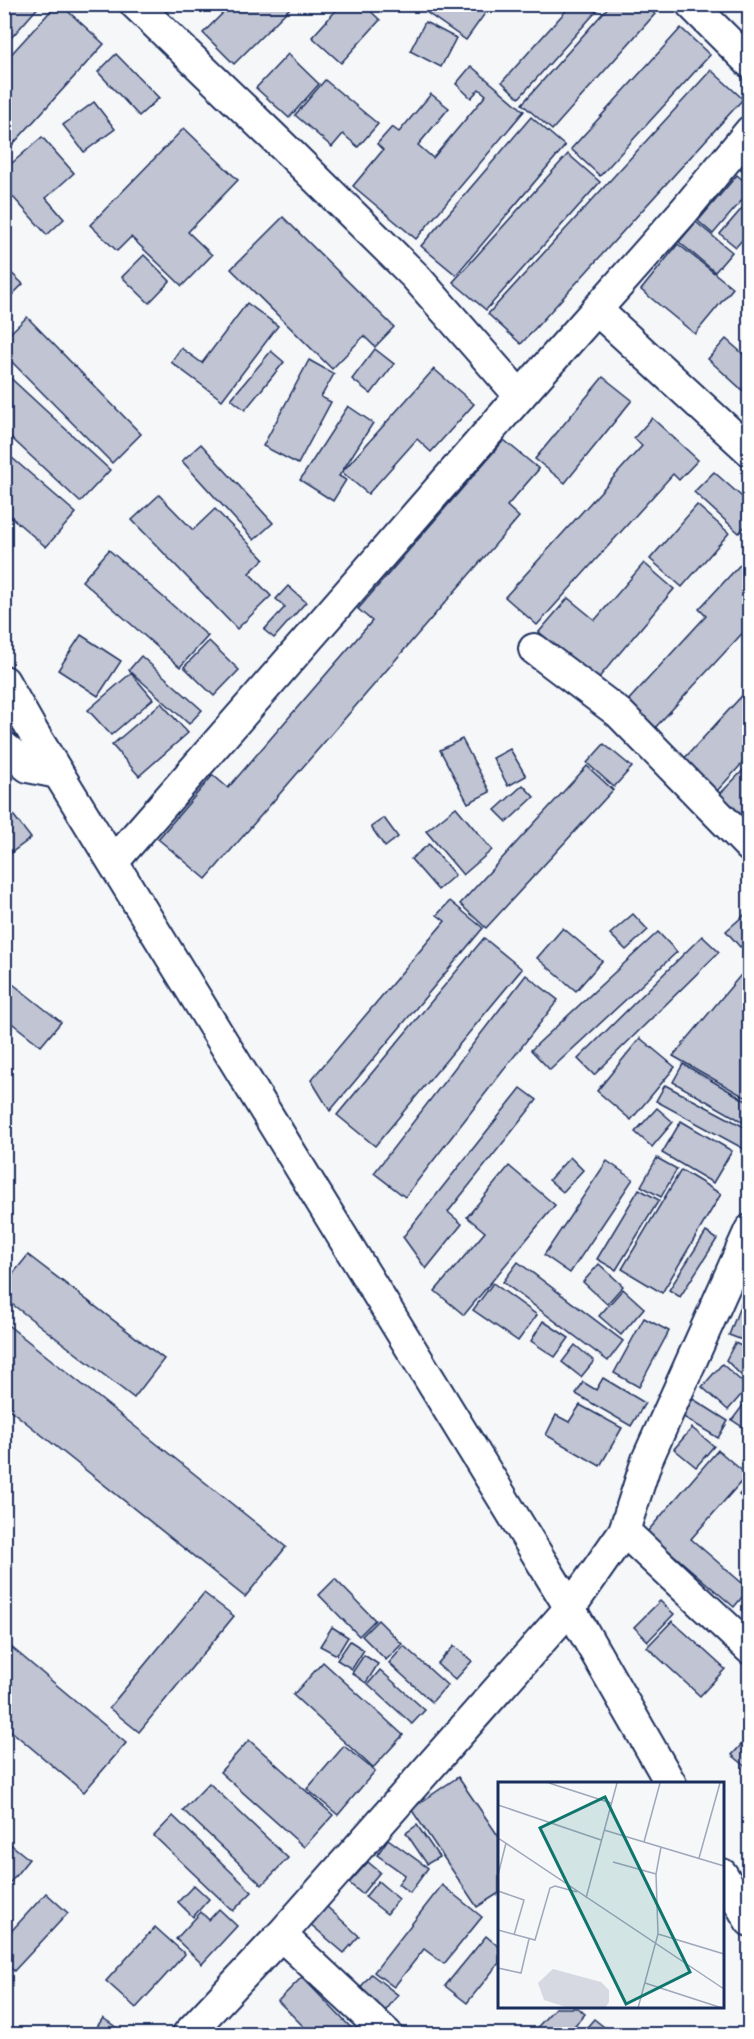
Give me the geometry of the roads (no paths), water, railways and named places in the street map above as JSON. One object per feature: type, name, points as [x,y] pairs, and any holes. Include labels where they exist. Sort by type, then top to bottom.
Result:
[{"type":"street","points":[[135,4],[415,276],[520,396]]},
{"type":"street","points":[[691,4],[750,63]]},
{"type":"street","points":[[114,861],[684,211],[750,131]]},
{"type":"street","points":[[597,310],[750,451]]},
{"type":"street","points":[[534,649],[619,713],[750,847]]},
{"type":"street","points":[[4,681],[58,773],[570,1608],[670,1782]]},
{"type":"street","points":[[4,747],[28,767],[58,773]]},
{"type":"street","points":[[188,2034],[281,1935],[570,1608],[624,1530],[647,1461],[750,1230]]},
{"type":"street","points":[[624,1530],[750,1649]]},
{"type":"street","points":[[724,1876],[750,1921]]},
{"type":"street","points":[[281,1935],[387,2034]]}]
